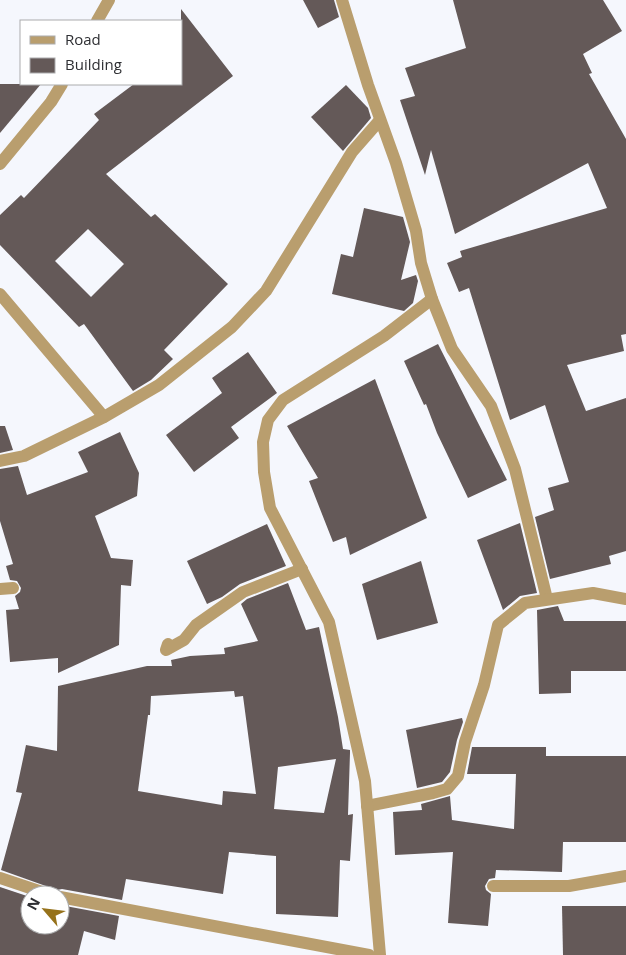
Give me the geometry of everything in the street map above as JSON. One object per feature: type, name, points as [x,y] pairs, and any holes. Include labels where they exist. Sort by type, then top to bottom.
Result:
[{"type":"street","points":[[98,20],[109,0]]},
{"type":"street","points":[[342,0],[416,230],[421,262],[432,299],[452,349],[491,406],[495,416],[515,470],[547,599]]},
{"type":"street","points":[[0,164],[51,102],[61,85]]},
{"type":"street","points":[[0,461],[24,456],[104,417],[159,385],[232,327],[266,291],[352,152],[380,120]]},
{"type":"street","points":[[0,294],[104,417]]},
{"type":"street","points":[[380,955],[365,781],[329,622],[270,508],[264,472],[263,442],[268,420],[283,400],[384,336],[432,299]]},
{"type":"street","points":[[168,644],[166,650],[184,640],[196,625],[243,592],[302,569]]},
{"type":"street","points":[[366,806],[433,794],[447,789],[458,776],[465,742],[484,685],[498,625],[525,603],[593,594],[626,599]]},
{"type":"street","points":[[494,886],[569,886],[626,876]]},
{"type":"street","points":[[0,878],[21,885]]},
{"type":"street","points":[[70,899],[369,955]]},
{"type":"building","points":[[303,0],[334,0],[339,17],[318,28]]},
{"type":"building","points":[[453,0],[603,0],[622,31],[583,54],[592,73],[589,74],[626,139],[626,334],[621,335],[624,351],[567,365],[586,411],[626,398],[626,551],[609,556],[611,564],[550,579],[535,517],[554,510],[548,488],[569,482],[545,405],[510,420],[469,288],[459,292],[447,263],[462,257],[460,251],[607,208],[588,163],[455,234],[431,150],[425,175],[400,100],[415,96],[405,68],[466,48]]},
{"type":"building","points":[[181,9],[233,76],[106,174],[151,217],[155,214],[228,284],[164,350],[173,359],[151,380],[133,391],[84,324],[79,327],[0,245],[0,215],[21,195],[24,198],[99,120],[94,114],[133,85],[182,85]],"holes":[[[88,229],[124,264],[91,297],[55,261]]]},
{"type":"building","points":[[0,84],[40,85],[0,133]]},
{"type":"building","points":[[346,85],[368,108],[371,118],[343,151],[311,117]]},
{"type":"building","points":[[364,208],[403,217],[410,242],[401,280],[416,275],[418,281],[413,303],[404,311],[332,294],[341,254],[353,257]]},
{"type":"building","points":[[438,344],[507,480],[468,498],[437,433],[426,404],[424,405],[404,361]]},
{"type":"building","points":[[248,352],[277,393],[231,427],[239,438],[194,472],[166,435],[222,393],[212,378]]},
{"type":"building","points":[[375,379],[427,518],[350,555],[346,537],[333,542],[309,481],[318,478],[287,426]]},
{"type":"building","points":[[0,426],[5,426],[13,450],[0,453]]},
{"type":"building","points":[[120,432],[139,473],[137,496],[95,516],[111,558],[133,560],[131,586],[121,585],[119,645],[58,673],[58,658],[10,662],[6,610],[19,609],[15,596],[20,592],[21,588],[17,581],[10,580],[6,566],[13,564],[0,521],[0,469],[18,466],[27,495],[88,472],[78,452]]},
{"type":"building","points":[[520,523],[537,593],[520,596],[503,610],[477,540]]},
{"type":"building","points":[[267,524],[286,566],[240,584],[222,597],[207,604],[187,561]]},
{"type":"building","points":[[421,561],[438,623],[377,640],[362,584]]},
{"type":"building","points":[[288,583],[306,630],[319,627],[343,749],[350,750],[348,815],[353,814],[350,861],[340,860],[338,917],[276,914],[276,856],[229,852],[223,894],[126,879],[122,900],[70,890],[70,885],[43,885],[1,870],[22,793],[16,792],[26,745],[57,751],[58,686],[147,666],[172,666],[171,660],[190,656],[225,654],[224,648],[258,641],[241,604],[247,599]],"holes":[[[234,691],[235,697],[243,696],[256,794],[223,791],[222,805],[138,791],[148,715],[150,715],[151,696]],[[336,759],[324,813],[274,809],[278,767]]]},
{"type":"building","points":[[558,606],[564,621],[626,621],[626,671],[571,671],[571,693],[539,694],[537,610]]},
{"type":"building","points":[[462,718],[463,722],[450,772],[442,782],[417,788],[406,730]]},
{"type":"building","points":[[472,747],[546,747],[546,756],[626,756],[626,842],[563,842],[562,872],[496,870],[495,878],[489,879],[485,886],[486,890],[491,894],[488,926],[448,923],[453,852],[395,855],[393,812],[422,810],[421,804],[450,796],[452,820],[514,829],[516,774],[467,774]]},
{"type":"building","points":[[0,887],[20,894],[20,935],[70,935],[70,907],[119,916],[115,940],[84,931],[78,955],[0,955]]},
{"type":"building","points":[[562,906],[626,906],[626,955],[563,955]]}]
